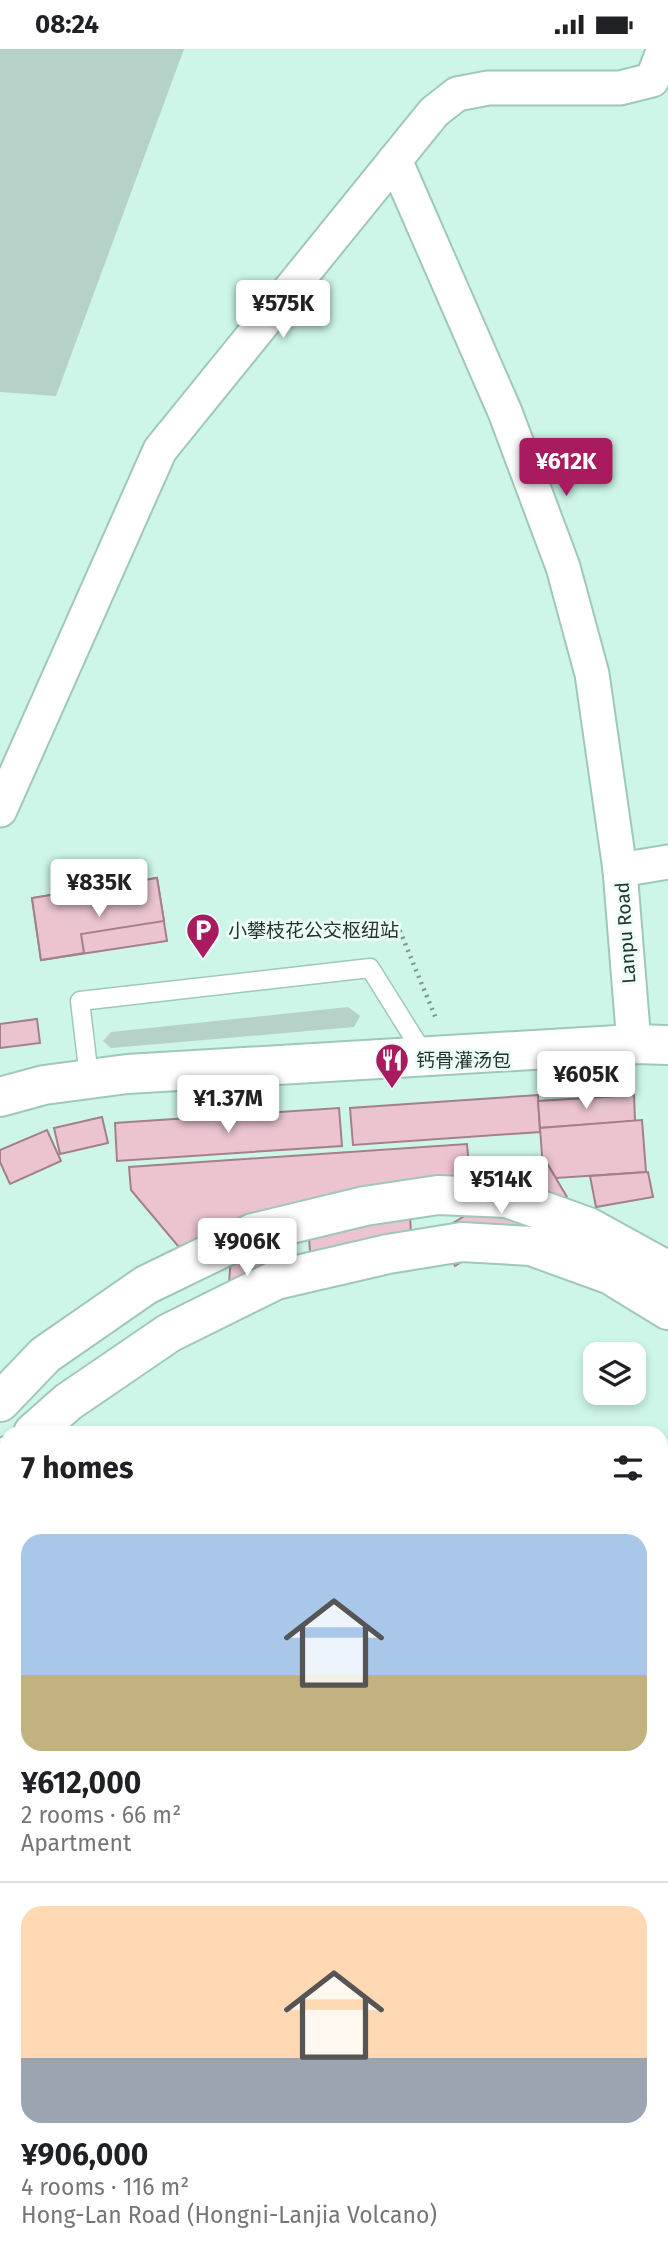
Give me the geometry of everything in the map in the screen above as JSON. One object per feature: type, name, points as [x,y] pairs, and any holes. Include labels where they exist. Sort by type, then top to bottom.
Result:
[{"type":"main road","points":[[0,1097],[89,1077],[651,1044]]},
{"type":"main road","points":[[0,1402],[45,1355],[146,1285],[253,1233],[365,1206],[438,1195],[507,1198],[587,1227],[668,1271]]},
{"type":"main road","points":[[41,1426],[68,1402],[181,1327],[276,1280],[388,1254],[462,1242],[531,1246],[611,1275],[668,1310]]},
{"type":"street","points":[[0,810],[160,450],[434,112],[457,94],[488,88],[620,89],[652,80],[664,49]]},
{"type":"street","points":[[396,160],[505,412],[563,567],[593,674],[620,870]]},
{"type":"street","name":"Lanpu Road","points":[[651,1044],[620,870],[668,862]]},
{"type":"lane","points":[[89,1077],[80,1001],[370,968],[438,1055]]},
{"type":"path","points":[[397,924],[438,1055]]},
{"type":"shaded area","points":[[0,49],[184,49],[56,396],[0,392]]},
{"type":"shaded area","points":[[348,1007],[360,1016],[354,1027],[111,1048],[103,1041],[111,1032]]},
{"type":"building","points":[[157,878],[167,941],[41,960],[32,898]]},
{"type":"building","points":[[157,878],[164,921],[81,934],[84,953],[41,960],[32,898]]},
{"type":"building","points":[[37,1019],[40,1043],[0,1048],[0,1024]]},
{"type":"building","points":[[538,1095],[540,1132],[353,1145],[350,1108]]},
{"type":"building","points":[[634,1095],[635,1121],[540,1128],[538,1101]]},
{"type":"building","points":[[339,1108],[342,1146],[117,1161],[115,1123]]},
{"type":"building","points":[[102,1117],[108,1143],[60,1154],[54,1128]]},
{"type":"building","points":[[642,1120],[646,1172],[556,1178],[548,1165],[543,1168],[540,1128]]},
{"type":"building","points":[[47,1130],[61,1161],[10,1184],[0,1162],[0,1150]]},
{"type":"building","points":[[467,1144],[471,1192],[410,1214],[411,1236],[310,1252],[309,1237],[178,1246],[131,1190],[129,1167]]},
{"type":"building","points":[[548,1165],[567,1197],[455,1266],[435,1234]]},
{"type":"building","points":[[648,1172],[653,1197],[596,1207],[590,1176]]},
{"type":"building","points":[[231,1258],[266,1261],[263,1299],[228,1295]]},
{"type":"place","name":"小攀枝花公交枢纽站","points":[[203,960]]},
{"type":"place","name":"钙骨灌汤包","points":[[392,1090]]}]
